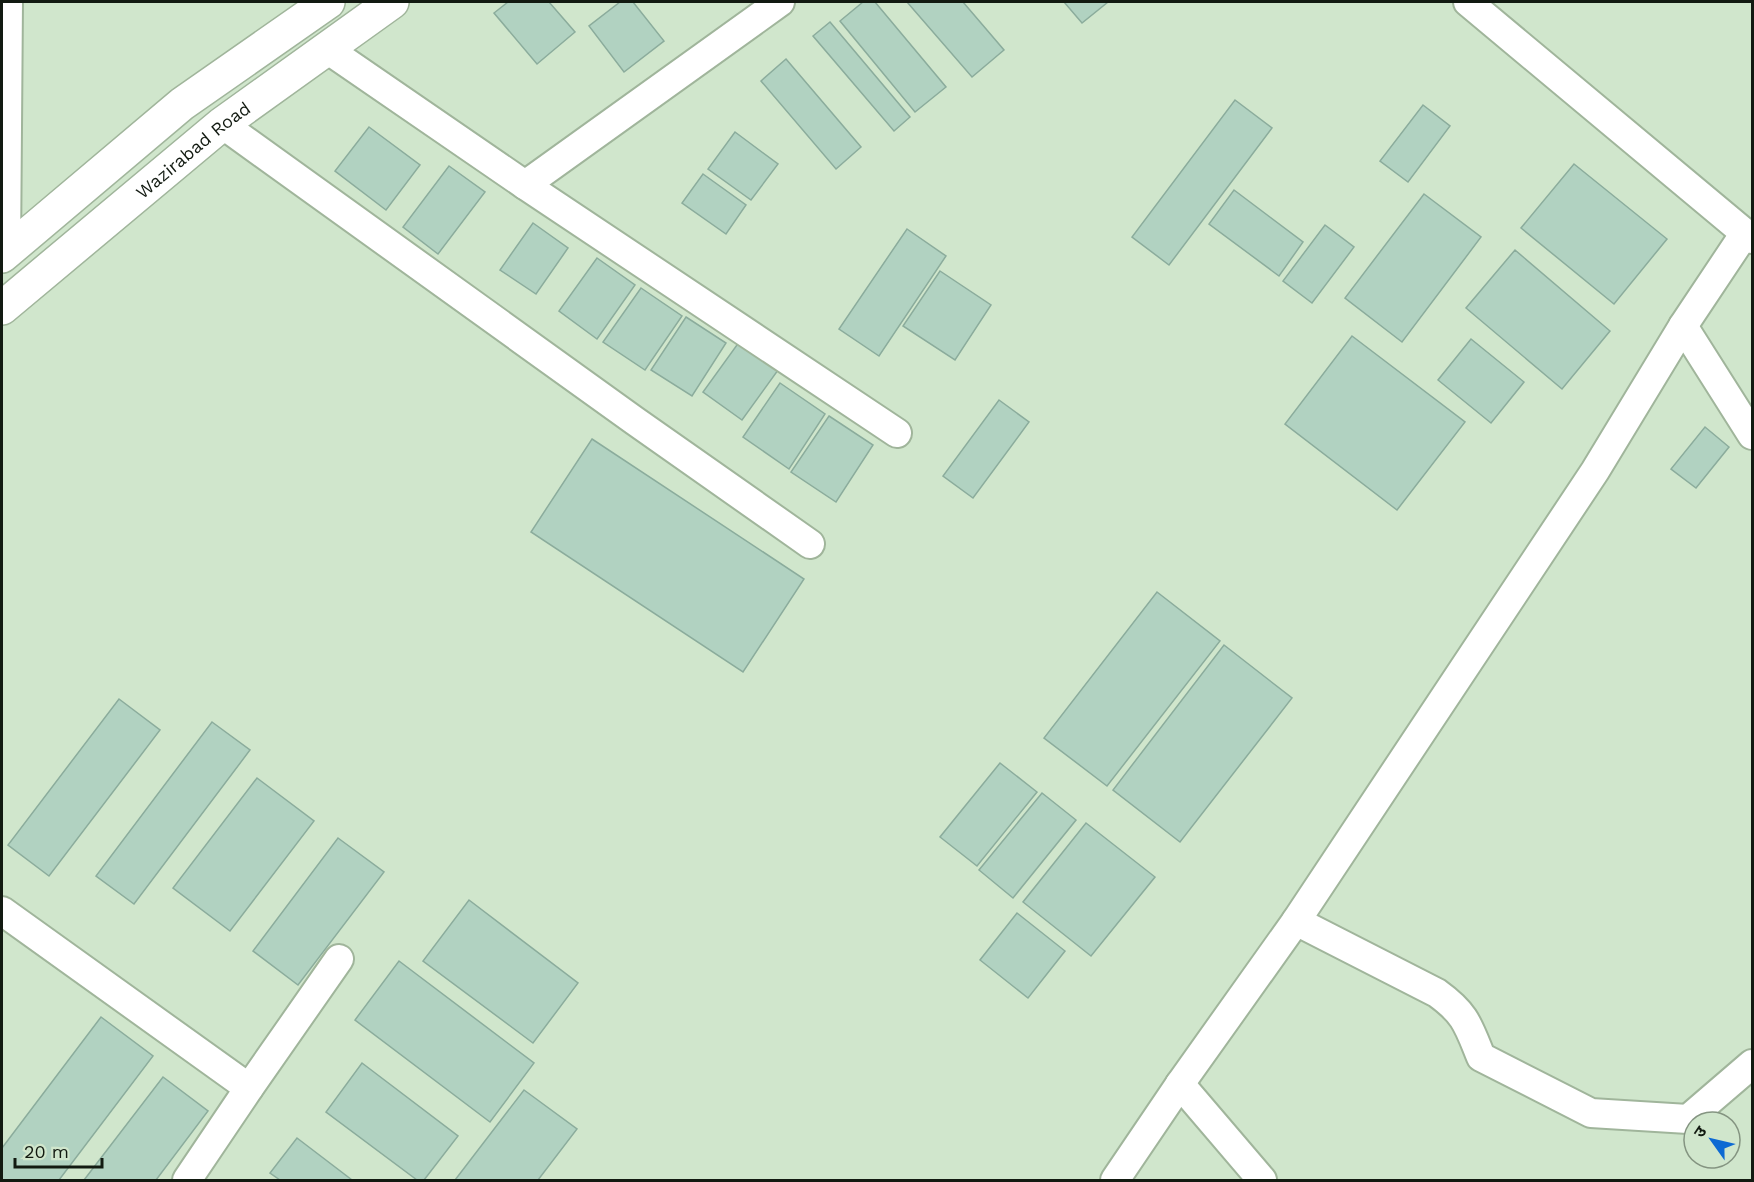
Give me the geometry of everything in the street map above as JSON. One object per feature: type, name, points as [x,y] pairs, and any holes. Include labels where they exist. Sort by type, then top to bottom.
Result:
[{"type":"highway","points":[[3,254],[182,104],[328,2]]},
{"type":"highway","name":"Wazirabad Road","points":[[2,308],[222,124],[392,2]]},
{"type":"street","points":[[8,2],[3,254],[35,279]]},
{"type":"street","points":[[525,185],[780,2]]},
{"type":"street","points":[[1115,1180],[1296,921],[1595,471],[1683,326],[1749,236],[1468,2]]},
{"type":"street","points":[[327,49],[525,185],[897,433]]},
{"type":"street","points":[[222,124],[810,544]]},
{"type":"street","points":[[1683,326],[1752,435]]},
{"type":"street","points":[[2,911],[249,1089]]},
{"type":"street","points":[[1296,921],[1437,993],[1452,1004],[1467,1020],[1481,1057],[1591,1113],[1688,1119],[1752,1064]]},
{"type":"street","points":[[200,1176],[249,1089],[339,959]]},
{"type":"street","points":[[1180,1084],[1262,1180]]},
{"type":"building","points":[[508,2],[549,2],[575,32],[537,64],[494,13]]},
{"type":"building","points":[[620,2],[633,2],[664,41],[624,72],[589,26]]},
{"type":"building","points":[[863,2],[875,2],[946,87],[915,112],[840,21]]},
{"type":"building","points":[[907,2],[963,2],[1004,50],[972,77]]},
{"type":"building","points":[[1064,2],[1108,2],[1082,23]]},
{"type":"building","points":[[830,22],[910,117],[894,131],[813,36]]},
{"type":"building","points":[[786,59],[861,147],[836,169],[761,81]]},
{"type":"building","points":[[1235,100],[1272,128],[1169,265],[1132,237]]},
{"type":"building","points":[[1423,105],[1450,126],[1408,182],[1380,161]]},
{"type":"building","points":[[369,127],[420,165],[386,210],[335,171]]},
{"type":"building","points":[[735,132],[778,164],[751,200],[708,169]]},
{"type":"building","points":[[1574,164],[1667,239],[1614,304],[1521,228]]},
{"type":"building","points":[[449,166],[485,192],[438,254],[403,227]]},
{"type":"building","points":[[703,174],[746,205],[726,234],[682,203]]},
{"type":"building","points":[[1234,190],[1303,242],[1279,276],[1209,224]]},
{"type":"building","points":[[1424,194],[1481,237],[1402,342],[1345,298]]},
{"type":"building","points":[[533,223],[568,248],[536,294],[500,270]]},
{"type":"building","points":[[1325,225],[1354,247],[1312,303],[1283,281]]},
{"type":"building","points":[[907,229],[946,256],[879,356],[839,329]]},
{"type":"building","points":[[1515,250],[1610,331],[1562,389],[1466,308]]},
{"type":"building","points":[[597,258],[635,285],[597,339],[559,311]]},
{"type":"building","points":[[940,271],[991,305],[955,360],[903,326]]},
{"type":"building","points":[[641,288],[682,316],[645,370],[603,342]]},
{"type":"building","points":[[686,317],[726,343],[692,396],[651,370]]},
{"type":"building","points":[[1352,336],[1465,422],[1397,510],[1285,424]]},
{"type":"building","points":[[742,338],[781,366],[742,420],[703,392]]},
{"type":"building","points":[[1471,339],[1524,382],[1491,423],[1438,380]]},
{"type":"building","points":[[780,383],[825,414],[789,469],[743,437]]},
{"type":"building","points":[[999,400],[1029,422],[973,498],[943,476]]},
{"type":"building","points":[[829,416],[873,445],[836,502],[791,472]]},
{"type":"building","points":[[1705,427],[1729,447],[1696,488],[1671,469]]},
{"type":"building","points":[[592,439],[804,579],[743,672],[531,532]]},
{"type":"building","points":[[1157,592],[1220,641],[1107,786],[1044,738]]},
{"type":"building","points":[[1224,645],[1292,698],[1180,842],[1113,790]]},
{"type":"building","points":[[119,699],[160,730],[49,876],[8,845]]},
{"type":"building","points":[[212,722],[250,750],[134,904],[96,876]]},
{"type":"building","points":[[1000,763],[1037,792],[977,866],[940,837]]},
{"type":"building","points":[[257,778],[314,821],[230,931],[173,888]]},
{"type":"building","points":[[1042,793],[1076,820],[1013,898],[979,870]]},
{"type":"building","points":[[1086,823],[1155,877],[1091,956],[1023,902]]},
{"type":"building","points":[[338,838],[384,872],[298,985],[253,951]]},
{"type":"building","points":[[469,900],[578,983],[533,1043],[423,961]]},
{"type":"building","points":[[1017,913],[1065,951],[1028,998],[980,960]]},
{"type":"building","points":[[399,961],[534,1063],[490,1122],[355,1020]]},
{"type":"building","points":[[101,1017],[153,1056],[59,1180],[2,1180],[2,1148]]},
{"type":"building","points":[[362,1063],[458,1136],[424,1180],[417,1180],[326,1112]]},
{"type":"building","points":[[163,1077],[208,1111],[156,1180],[84,1180]]},
{"type":"building","points":[[524,1090],[577,1129],[538,1180],[455,1180]]},
{"type":"building","points":[[297,1138],[352,1180],[280,1180],[270,1173]]}]
